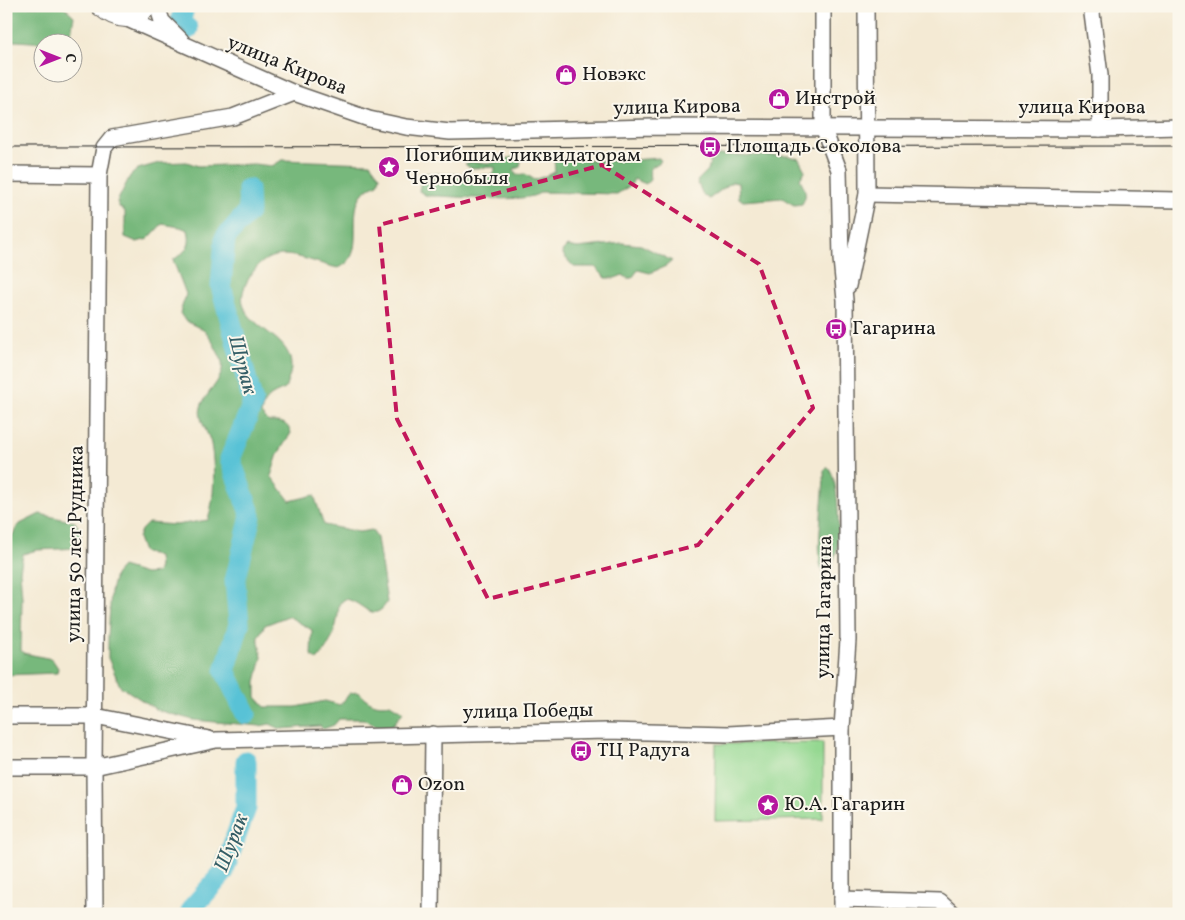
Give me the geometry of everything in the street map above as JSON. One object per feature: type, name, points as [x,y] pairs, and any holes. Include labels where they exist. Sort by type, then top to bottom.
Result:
[{"type":"main road","points":[[101,6],[111,14],[125,18],[143,11],[147,6]]},
{"type":"street","points":[[157,6],[162,21],[189,48]]},
{"type":"street","name":"улица Гагарина","points":[[823,6],[823,127],[839,170],[840,259],[845,300],[848,640],[842,728],[842,906]]},
{"type":"street","name":"улица Гагарина","points":[[845,300],[866,194],[866,6]]},
{"type":"street","points":[[1091,6],[1100,75],[1100,129]]},
{"type":"street","name":"улица Кирова","points":[[125,18],[294,93],[368,119],[406,127],[450,132],[653,127],[1100,129],[1179,127]]},
{"type":"street","name":"улица 50 лет Рудника","points":[[95,914],[94,767],[99,175],[104,148],[112,138],[234,117],[294,93]]},
{"type":"street","points":[[6,174],[99,175]]},
{"type":"street","points":[[866,194],[1179,200]]},
{"type":"street","name":"улица Победы","points":[[6,716],[95,716],[216,740]]},
{"type":"street","name":"улица Победы","points":[[6,767],[94,767],[216,740],[607,731],[728,734],[842,728]]},
{"type":"street","points":[[431,914],[433,734]]},
{"type":"street","points":[[842,906],[940,902],[953,914]]},
{"type":"highlighted area","points":[[602,165],[759,264],[813,408],[698,545],[488,599],[397,419],[379,225]]},
{"type":"green space","points":[[6,6],[63,6],[74,16],[71,32],[32,32],[32,42],[6,41]]},
{"type":"green space","points":[[719,155],[789,156],[799,159],[805,171],[800,179],[805,192],[802,204],[794,205],[782,198],[743,201],[739,198],[738,183],[732,182],[709,199],[703,195],[697,181],[708,170],[711,159]]},
{"type":"green space","points":[[517,156],[521,161],[520,167],[514,169],[516,175],[525,174],[535,180],[555,172],[554,158],[619,161],[659,158],[661,161],[650,169],[650,180],[646,184],[634,179],[631,185],[617,194],[541,192],[533,196],[505,199],[427,196],[419,191],[422,176],[426,173],[492,175],[495,167],[470,168],[465,164],[472,162],[488,164]]},
{"type":"green space","points":[[282,160],[370,163],[380,176],[378,184],[365,191],[358,201],[355,244],[347,262],[338,268],[288,255],[267,259],[257,267],[246,283],[242,298],[243,305],[250,317],[280,342],[290,357],[291,370],[285,389],[268,398],[261,414],[269,422],[285,424],[291,433],[278,454],[271,476],[290,501],[314,495],[324,525],[359,532],[372,530],[377,538],[387,602],[382,609],[372,612],[345,599],[339,604],[336,627],[327,648],[317,660],[311,655],[312,630],[288,616],[265,625],[258,637],[262,657],[256,682],[256,697],[265,707],[296,707],[325,701],[340,705],[350,693],[358,692],[372,703],[380,705],[390,704],[403,712],[393,725],[379,727],[363,719],[339,719],[334,725],[323,729],[320,726],[281,729],[270,724],[260,726],[193,720],[157,710],[120,686],[108,658],[111,591],[115,575],[122,567],[145,574],[157,573],[159,566],[158,557],[143,552],[138,538],[141,530],[148,523],[176,525],[208,520],[214,482],[213,462],[210,440],[200,412],[204,401],[220,377],[222,370],[220,356],[207,333],[185,320],[180,313],[186,294],[173,260],[187,248],[189,241],[188,230],[162,224],[148,239],[137,242],[125,237],[125,211],[120,208],[117,202],[130,176],[138,169],[159,163],[187,162],[198,166],[254,164],[272,166]]},
{"type":"green space","points":[[622,243],[641,245],[672,261],[666,266],[650,273],[638,270],[632,278],[627,278],[623,275],[615,278],[606,278],[595,267],[574,267],[562,251],[567,246],[578,248]]},
{"type":"green space","points":[[828,467],[832,473],[836,492],[838,535],[830,573],[824,575],[819,556],[819,542],[824,470]]},
{"type":"green space","points":[[40,514],[75,522],[81,532],[79,548],[37,550],[23,554],[20,571],[22,598],[21,650],[23,653],[52,659],[58,668],[57,673],[6,675],[6,540],[10,540],[18,525]]},
{"type":"green space","points":[[823,743],[823,819],[715,821],[716,744]]},
{"type":"waterway","name":"Шурак","points":[[181,6],[183,12],[180,23],[188,29]]},
{"type":"waterway","name":"Шурак","points":[[246,714],[225,671],[239,624],[235,581],[251,516],[230,459],[253,403],[221,286],[225,238],[249,211],[248,189]]},
{"type":"waterway","name":"Шурак","points":[[190,914],[193,907],[223,873],[246,808],[246,761]]},
{"type":"tram line","points":[[6,147],[1179,146]]},
{"type":"place","name":"Новэкс","points":[[566,75]]},
{"type":"place","name":"Инстрой","points":[[779,99]]},
{"type":"place","name":"Площадь Соколова","points":[[710,147]]},
{"type":"place","name":"Погибшим ликвидаторам Чернобыля","points":[[389,167]]},
{"type":"place","name":"Гагарина","points":[[836,329]]},
{"type":"place","name":"ТЦ Радуга","points":[[581,751]]},
{"type":"place","name":"Ozon","points":[[402,785]]},
{"type":"place","name":"Ю.А. Гагарин","points":[[768,805]]}]
